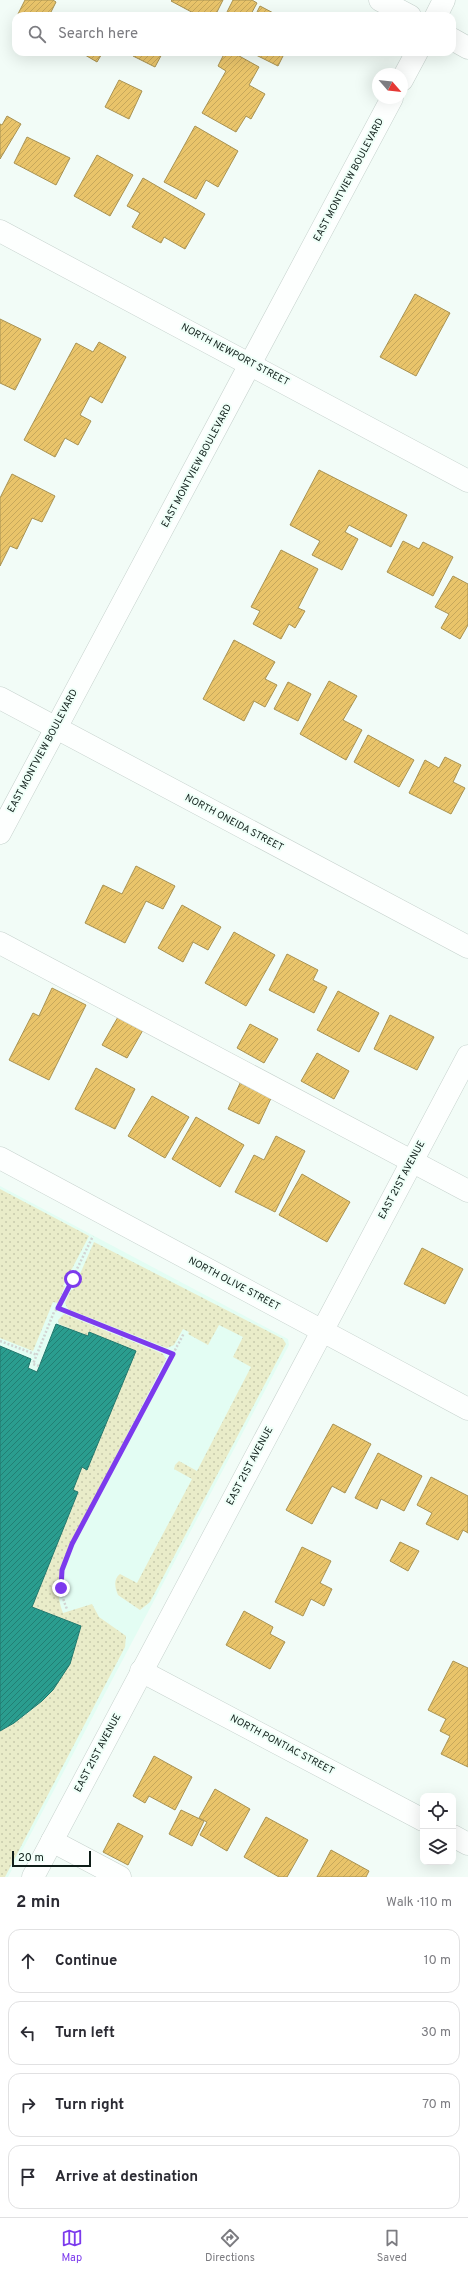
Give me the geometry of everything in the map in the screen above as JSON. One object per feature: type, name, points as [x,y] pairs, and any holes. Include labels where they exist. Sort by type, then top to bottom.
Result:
[{"type":"street","points":[[380,0],[402,12]]},
{"type":"street","points":[[438,12],[444,0]]},
{"type":"street","points":[[456,41],[468,48]]},
{"type":"street","points":[[408,69],[415,56]]},
{"type":"street","name":"EAST MONTVIEW BOULEVARD","points":[[0,833],[55,728],[252,364],[389,104]]},
{"type":"street","name":"NORTH NEWPORT STREET","points":[[0,231],[468,480]]},
{"type":"street","name":"NORTH ONEIDA STREET","points":[[0,698],[468,947]]},
{"type":"street","points":[[0,943],[468,1191]]},
{"type":"street","name":"EAST 21ST AVENUE","points":[[33,1877],[468,1056]]},
{"type":"street","name":"NORTH OLIVE STREET","points":[[0,1158],[468,1409]]},
{"type":"street","name":"NORTH PONTIAC STREET","points":[[141,1671],[420,1818]]},
{"type":"street","points":[[456,1838],[468,1844]]},
{"type":"street","points":[[52,1841],[120,1877]]},
{"type":"path","points":[[39,1366],[34,1364],[54,1312],[58,1308],[93,1235]]},
{"type":"path","points":[[58,1308],[173,1354]]},
{"type":"path","points":[[66,1610],[60,1580],[68,1553],[184,1333]]},
{"type":"path","points":[[0,1341],[37,1355]]},
{"type":"shaded area","points":[[0,1186],[288,1339],[289,1345],[8,1877],[0,1877]]},
{"type":"green space","points":[[0,1189],[89,1236],[63,1286],[65,1286],[58,1303],[53,1302],[33,1351],[0,1338]]},
{"type":"green space","points":[[94,1242],[283,1339],[286,1344],[150,1602],[140,1610],[118,1595],[115,1587],[116,1578],[120,1574],[137,1583],[192,1479],[174,1469],[175,1465],[179,1461],[197,1471],[251,1367],[233,1357],[243,1337],[219,1325],[208,1345],[188,1334],[189,1332],[183,1329],[174,1345],[167,1348],[68,1309],[65,1303],[71,1290],[73,1290]]},
{"type":"green space","points":[[64,1314],[163,1354],[166,1359],[65,1555],[61,1569],[59,1599],[63,1613],[92,1604],[99,1617],[126,1636],[125,1647],[5,1877],[0,1877],[0,1731],[16,1722],[30,1711],[43,1700],[53,1688],[70,1660],[81,1626],[32,1607],[78,1492],[73,1490],[82,1467],[87,1469],[136,1351],[89,1332],[88,1336],[59,1324],[58,1320]]},
{"type":"building: Homes","points":[[25,0],[53,0],[56,2],[51,12],[19,12]]},
{"type":"building: Homes","points":[[223,0],[217,12],[192,12],[171,1]]},
{"type":"building: Homes","points":[[233,0],[252,0],[257,3],[252,12],[227,12]]},
{"type":"building: Homes","points":[[260,6],[271,12],[257,12]]},
{"type":"building: Homes","points":[[87,56],[101,56],[97,62]]},
{"type":"building: Homes","points":[[133,56],[161,56],[155,67]]},
{"type":"building: Homes","points":[[223,56],[239,56],[259,67],[249,85],[265,94],[251,119],[246,116],[236,132],[202,113],[226,71],[218,66]]},
{"type":"building: Homes","points":[[258,56],[283,56],[278,66]]},
{"type":"building: Homes","points":[[119,80],[142,91],[129,119],[105,107]]},
{"type":"building: Homes","points":[[7,116],[21,124],[0,159],[0,124],[2,125]]},
{"type":"building: Homes","points":[[195,126],[238,151],[218,187],[206,180],[196,199],[164,182]]},
{"type":"building: Homes","points":[[27,137],[70,158],[56,185],[14,163]]},
{"type":"building: Homes","points":[[97,155],[133,175],[110,216],[74,196]]},
{"type":"building: Homes","points":[[143,178],[205,214],[185,249],[164,237],[161,243],[132,227],[140,213],[127,206]]},
{"type":"building: Homes","points":[[415,294],[450,313],[416,376],[380,357]]},
{"type":"building: Homes","points":[[0,319],[41,339],[15,390],[0,383]]},
{"type":"building: Homes","points":[[99,342],[126,357],[102,403],[90,396],[80,415],[91,421],[78,445],[65,438],[55,457],[24,440],[76,343],[93,352]]},
{"type":"building: Homes","points":[[319,470],[407,515],[391,547],[349,525],[345,532],[358,539],[342,570],[312,555],[320,541],[290,525]]},
{"type":"building: Homes","points":[[12,474],[55,496],[42,522],[32,518],[17,549],[10,546],[0,566],[0,498]]},
{"type":"building: Homes","points":[[403,541],[419,549],[423,542],[453,557],[433,596],[387,572]]},
{"type":"building: Homes","points":[[281,550],[318,569],[298,608],[305,611],[295,628],[289,624],[281,639],[253,624],[260,611],[251,607]]},
{"type":"building: Homes","points":[[453,576],[468,584],[468,625],[460,639],[441,628],[449,614],[435,607]]},
{"type":"building: Homes","points":[[234,640],[275,662],[265,679],[277,685],[265,707],[254,701],[244,721],[203,699]]},
{"type":"building: Homes","points":[[329,681],[357,696],[343,720],[362,730],[346,760],[300,734]]},
{"type":"building: Homes","points":[[288,682],[311,694],[298,721],[274,709]]},
{"type":"building: Homes","points":[[368,735],[414,760],[399,787],[354,762]]},
{"type":"building: Homes","points":[[445,757],[461,765],[453,782],[465,788],[451,814],[409,793],[425,760],[439,768]]},
{"type":"building: Homes","points":[[136,866],[175,886],[163,909],[146,901],[125,943],[85,923],[103,885],[122,894]]},
{"type":"building: Homes","points":[[182,905],[221,927],[208,950],[193,942],[183,962],[158,948]]},
{"type":"building: Homes","points":[[234,932],[275,955],[246,1006],[205,983]]},
{"type":"building: Homes","points":[[287,954],[318,970],[313,980],[327,987],[314,1013],[269,990]]},
{"type":"building: Homes","points":[[52,988],[86,1005],[49,1080],[9,1060],[33,1013],[39,1016]]},
{"type":"building: Homes","points":[[338,991],[379,1013],[359,1052],[317,1030]]},
{"type":"building: Homes","points":[[390,1015],[434,1037],[417,1070],[374,1049]]},
{"type":"building: Homes","points":[[118,1017],[143,1030],[127,1058],[102,1045]]},
{"type":"building: Homes","points":[[250,1024],[278,1039],[264,1063],[237,1048]]},
{"type":"building: Homes","points":[[317,1053],[349,1071],[334,1099],[301,1081]]},
{"type":"building: Homes","points":[[96,1068],[135,1089],[115,1129],[75,1109]]},
{"type":"building: Homes","points":[[242,1079],[273,1094],[259,1124],[228,1109]]},
{"type":"building: Homes","points":[[152,1096],[189,1117],[165,1158],[128,1136]]},
{"type":"building: Homes","points":[[196,1117],[244,1145],[220,1187],[172,1159]]},
{"type":"building: Homes","points":[[276,1136],[305,1151],[275,1212],[235,1192],[254,1155],[264,1160]]},
{"type":"building: Homes","points":[[302,1174],[350,1202],[327,1242],[279,1215]]},
{"type":"building: Homes","points":[[422,1248],[463,1269],[445,1304],[404,1284]]},
{"type":"building: Homes","points":[[333,1424],[371,1444],[345,1493],[332,1486],[312,1524],[286,1510]]},
{"type":"building: Homes","points":[[378,1453],[422,1476],[404,1511],[381,1499],[377,1509],[355,1498]]},
{"type":"building: Homes","points":[[431,1477],[468,1496],[468,1533],[463,1530],[458,1540],[426,1524],[432,1513],[417,1505]]},
{"type":"building: Homes","points":[[400,1542],[419,1551],[408,1571],[390,1561]]},
{"type":"building: Homes","points":[[302,1547],[331,1561],[320,1583],[332,1589],[324,1606],[311,1599],[303,1616],[275,1602]]},
{"type":"building: Homes","points":[[244,1611],[273,1627],[270,1634],[285,1642],[270,1669],[226,1645]]},
{"type":"building: Homes","points":[[453,1661],[468,1668],[468,1767],[441,1754],[450,1736],[440,1731],[446,1719],[428,1710]]},
{"type":"building: Homes","points":[[154,1756],[192,1777],[175,1810],[149,1796],[145,1803],[133,1796]]},
{"type":"building: Homes","points":[[215,1789],[250,1809],[227,1851],[200,1835],[207,1822],[199,1818]]},
{"type":"building: Homes","points":[[181,1810],[204,1821],[192,1846],[169,1834]]},
{"type":"building: Homes","points":[[266,1817],[308,1840],[287,1877],[279,1877],[244,1857]]},
{"type":"building: Homes","points":[[118,1823],[143,1836],[128,1865],[103,1852]]},
{"type":"building: Homes","points":[[331,1850],[369,1871],[366,1877],[317,1877]]},
{"type":"building: Schools","points":[[56,1324],[88,1336],[89,1332],[136,1351],[87,1470],[82,1467],[73,1490],[78,1492],[32,1607],[81,1626],[70,1664],[53,1690],[42,1701],[14,1723],[0,1731],[0,1346],[31,1359],[28,1368],[37,1372]]},
{"type":"route","points":[[61,1588],[60,1580],[62,1570],[72,1544],[173,1354],[58,1308],[73,1279]]}]
